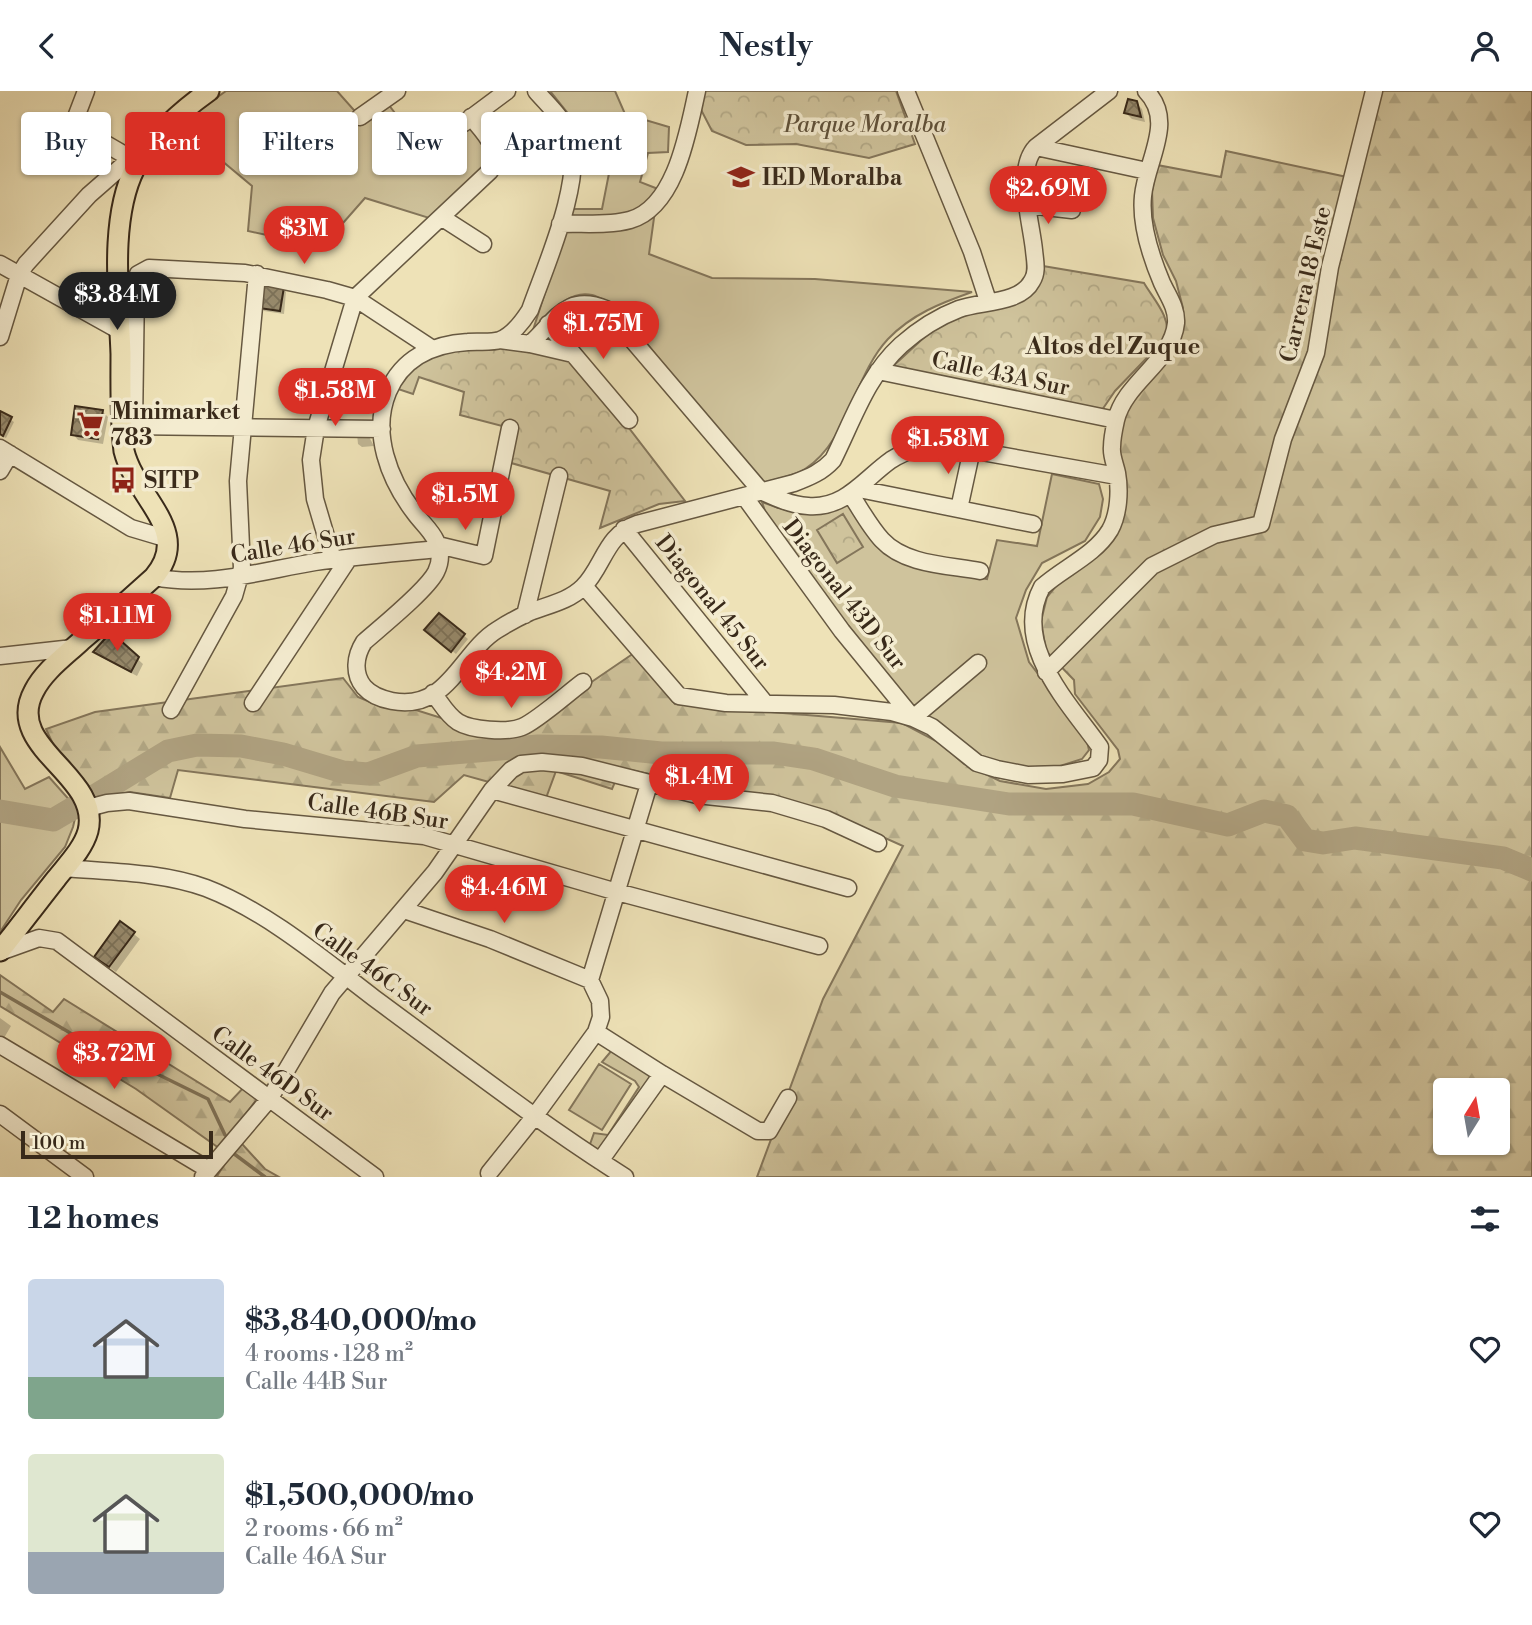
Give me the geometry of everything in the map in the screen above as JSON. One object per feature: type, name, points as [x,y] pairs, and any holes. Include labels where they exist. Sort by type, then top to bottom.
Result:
[{"type":"main road","points":[[182,112],[209,91]]},
{"type":"main road","points":[[0,951],[64,868],[88,832],[88,809],[82,794],[36,739],[29,723],[29,706],[34,689],[73,648],[154,577],[167,559],[169,539],[130,469],[124,451],[128,426],[120,331],[119,260],[124,202],[133,175]]},
{"type":"street","points":[[86,91],[73,125],[125,155]]},
{"type":"street","points":[[360,117],[397,91]]},
{"type":"street","points":[[467,119],[507,91]]},
{"type":"street","points":[[500,339],[520,324],[530,310],[571,189],[574,164],[570,137],[561,120],[536,91]]},
{"type":"street","points":[[560,224],[622,222],[654,207],[663,195],[687,137],[697,91]]},
{"type":"street","points":[[906,91],[972,253],[988,301]]},
{"type":"street","points":[[573,354],[500,339],[453,343],[431,348],[405,366],[393,381],[385,400],[382,429],[384,449],[393,478],[438,547],[439,565],[431,580],[361,647],[357,658],[360,680],[366,689],[381,698],[397,702],[415,701],[433,694],[458,674],[491,633],[525,614],[560,601],[584,586],[613,539],[624,529],[806,479],[826,468],[833,460],[878,371],[901,345],[924,327],[959,309],[1017,295],[1033,281],[1036,265],[1028,205],[1025,169],[1027,159],[1036,147],[1110,91]]},
{"type":"street","points":[[584,586],[679,697],[726,703],[834,705],[892,712],[913,717],[932,727],[977,763],[1028,775],[1063,774],[1093,768],[1099,760],[1100,747],[1046,672],[1035,642],[1033,624],[1037,596],[1042,587],[1099,544],[1110,530],[1118,501],[1117,476],[1111,449],[1121,404],[1164,352],[1172,338],[1176,322],[1174,307],[1152,258],[1144,223],[1143,198],[1147,171],[1160,130],[1157,106],[1146,91]]},
{"type":"street","name":"Carrera 18 Este","points":[[1046,672],[1124,591],[1152,566],[1214,535],[1261,524],[1283,439],[1316,353],[1330,267],[1374,91]]},
{"type":"street","points":[[253,703],[341,559],[315,499],[310,473],[316,428],[355,298],[484,178],[495,162],[494,148],[471,117]]},
{"type":"street","points":[[1036,147],[1147,171]]},
{"type":"street","points":[[0,337],[19,275],[53,232],[125,163]]},
{"type":"street","points":[[1028,205],[1072,210]]},
{"type":"street","points":[[442,217],[483,244]]},
{"type":"street","points":[[0,264],[120,331]]},
{"type":"street","points":[[382,429],[128,426],[138,274],[149,268],[257,274],[355,298],[431,348]]},
{"type":"street","points":[[171,710],[234,596],[241,576],[238,493],[257,274]]},
{"type":"street","points":[[530,344],[562,310],[594,304],[606,309],[761,491],[792,504],[822,506],[855,492],[876,471],[909,450],[931,443],[1117,476]]},
{"type":"street","points":[[548,324],[629,420]]},
{"type":"street","name":"Calle 43A Sur","points":[[878,371],[1116,420]]},
{"type":"street","name":"Calle 46 Sur","points":[[154,577],[187,582],[438,547],[484,556],[510,428]]},
{"type":"street","points":[[959,509],[972,449]]},
{"type":"street","points":[[0,471],[5,451],[131,528],[169,539]]},
{"type":"street","points":[[525,614],[559,477]]},
{"type":"street","points":[[855,492],[1033,524]]},
{"type":"street","points":[[855,492],[882,540],[893,549],[923,561],[980,571]]},
{"type":"street","name":"Diagonal 43D Sur","points":[[744,496],[842,631],[913,717]]},
{"type":"street","name":"Diagonal 45 Sur","points":[[624,529],[765,703]]},
{"type":"street","points":[[0,656],[73,648]]},
{"type":"street","points":[[913,717],[978,663]]},
{"type":"street","points":[[433,694],[447,713],[459,722],[481,728],[503,729],[522,727],[583,682]]},
{"type":"street","points":[[0,1045],[206,1173],[270,1098],[324,1004],[456,844],[492,790],[511,770],[522,764],[542,762],[582,766],[697,795],[772,803],[826,819],[878,843]]},
{"type":"street","points":[[590,980],[649,785]]},
{"type":"street","points":[[492,790],[848,888]]},
{"type":"street","name":"Calle 46B Sur","points":[[88,809],[107,803],[129,801],[245,818],[408,833],[456,844],[617,892],[819,946]]},
{"type":"street","name":"Calle 46C Sur","points":[[64,868],[168,878],[204,887],[254,912],[346,976],[534,1117],[625,1177]]},
{"type":"street","points":[[404,909],[490,939],[590,980],[598,993],[601,1009],[596,1032],[489,1173]]},
{"type":"street","name":"Calle 46D Sur","points":[[0,951],[39,937],[57,941],[375,1177]]},
{"type":"street","points":[[596,1032],[758,1131],[769,1131],[789,1098]]},
{"type":"street","points":[[600,1161],[662,1074]]},
{"type":"street","points":[[0,1114],[85,1177]]},
{"type":"green space","points":[[226,91],[337,91],[356,112],[239,112],[239,175],[358,175],[358,115],[360,117],[385,100],[394,112],[372,112],[372,175],[467,175],[467,126],[481,140],[481,170],[469,185],[429,218],[365,198],[322,247],[248,231],[252,186],[225,163],[225,112],[197,112]]},
{"type":"green space","points":[[550,91],[615,91],[624,112],[567,112]]},
{"type":"green space","name":"Parque Moralba","points":[[699,91],[896,91],[915,144],[869,158],[796,144],[746,145],[712,131],[696,100]]},
{"type":"green space","points":[[1368,91],[1532,91],[1532,1177],[757,1177],[823,999],[903,846],[836,816],[781,798],[704,786],[621,768],[612,789],[556,771],[546,798],[464,775],[434,802],[178,770],[170,798],[130,792],[100,799],[53,744],[46,729],[95,712],[343,678],[358,697],[377,705],[416,710],[508,739],[634,653],[675,704],[902,723],[940,743],[964,764],[1000,781],[1046,789],[1088,784],[1109,772],[1120,759],[1118,750],[1075,694],[1074,680],[1046,651],[1041,621],[1047,597],[1117,525],[1116,436],[1125,406],[1177,340],[1183,308],[1176,281],[1163,255],[1153,218],[1152,191],[1157,165],[1221,177],[1226,151],[1347,177]]},
{"type":"green space","points":[[647,120],[669,127],[668,152],[648,153],[647,157]]},
{"type":"green space","points":[[609,175],[642,175],[640,182],[658,189],[649,254],[712,278],[815,279],[972,292],[927,310],[897,330],[876,354],[841,425],[820,457],[800,472],[759,484],[617,306],[592,295],[575,296],[559,305],[533,330],[572,209],[602,209]]},
{"type":"green space","points":[[1043,266],[1144,283],[1164,316],[1166,338],[1115,391],[1102,410],[891,368],[930,332],[945,322],[994,306]]},
{"type":"green space","points":[[518,344],[572,354],[685,501],[659,504],[600,528],[610,491],[504,461],[510,428],[460,415],[464,392],[419,377],[413,394],[398,389],[410,370],[432,356],[461,349]]},
{"type":"green space","points":[[1052,474],[1099,484],[1103,499],[1100,517],[1085,541],[1042,563],[1026,590],[1016,618],[1029,662],[1086,737],[1089,750],[1082,759],[1060,766],[1013,768],[979,757],[913,708],[770,526],[762,502],[785,510],[814,514],[847,504],[880,549],[908,565],[987,579],[997,540],[1037,546]]},
{"type":"green space","points":[[843,514],[863,547],[837,563],[817,530]]},
{"type":"green space","points":[[0,747],[25,789],[49,777],[73,804],[76,814],[65,847],[21,900],[0,932]]},
{"type":"green space","points":[[0,975],[53,1012],[64,999],[230,1102],[245,1086],[259,1096],[232,1133],[265,1169],[279,1177],[217,1176],[230,1156],[136,1089],[0,1006]]},
{"type":"green space","points":[[612,1050],[649,1075],[650,1080],[601,1149],[596,1151],[589,1147],[594,1133],[608,1135],[639,1087],[635,1081],[602,1062]]},
{"type":"green space","points":[[599,1064],[631,1084],[602,1130],[569,1110]]},
{"type":"building","points":[[1128,99],[1137,101],[1141,117],[1124,113]]},
{"type":"building","points":[[262,284],[284,287],[280,311],[259,308]]},
{"type":"building","points":[[91,286],[104,292],[103,311],[84,302]]},
{"type":"building","points":[[75,406],[103,410],[98,439],[71,435]]},
{"type":"building","points":[[0,411],[12,417],[3,436],[0,434]]},
{"type":"building","points":[[439,613],[465,634],[451,652],[424,630]]},
{"type":"building","points":[[111,632],[139,657],[131,672],[93,652]]},
{"type":"building","points":[[120,921],[135,932],[109,967],[94,957]]},
{"type":"waterway","points":[[96,795],[168,751],[197,745],[241,746],[283,754],[343,772],[368,774],[417,756],[538,746],[601,747],[661,753],[774,753],[814,759],[895,786],[1009,804],[1133,804],[1228,825],[1264,811],[1287,816],[1305,840],[1323,843],[1355,838],[1503,858],[1532,870]]},
{"type":"waterway","points":[[0,811],[53,820],[75,807]]},
{"type":"waterway","points":[[0,992],[108,1055],[147,1069],[208,1099],[225,1135]]},
{"type":"waterway","points":[[233,1153],[265,1177]]},
{"type":"place","name":"IED Moralba","points":[[741,177]]},
{"type":"place","name":"Minimarket 783","points":[[90,424]]},
{"type":"place","name":"SITP","points":[[123,480]]},
{"type":"district","name":"Altos del Zuque","points":[[1113,346]]}]
